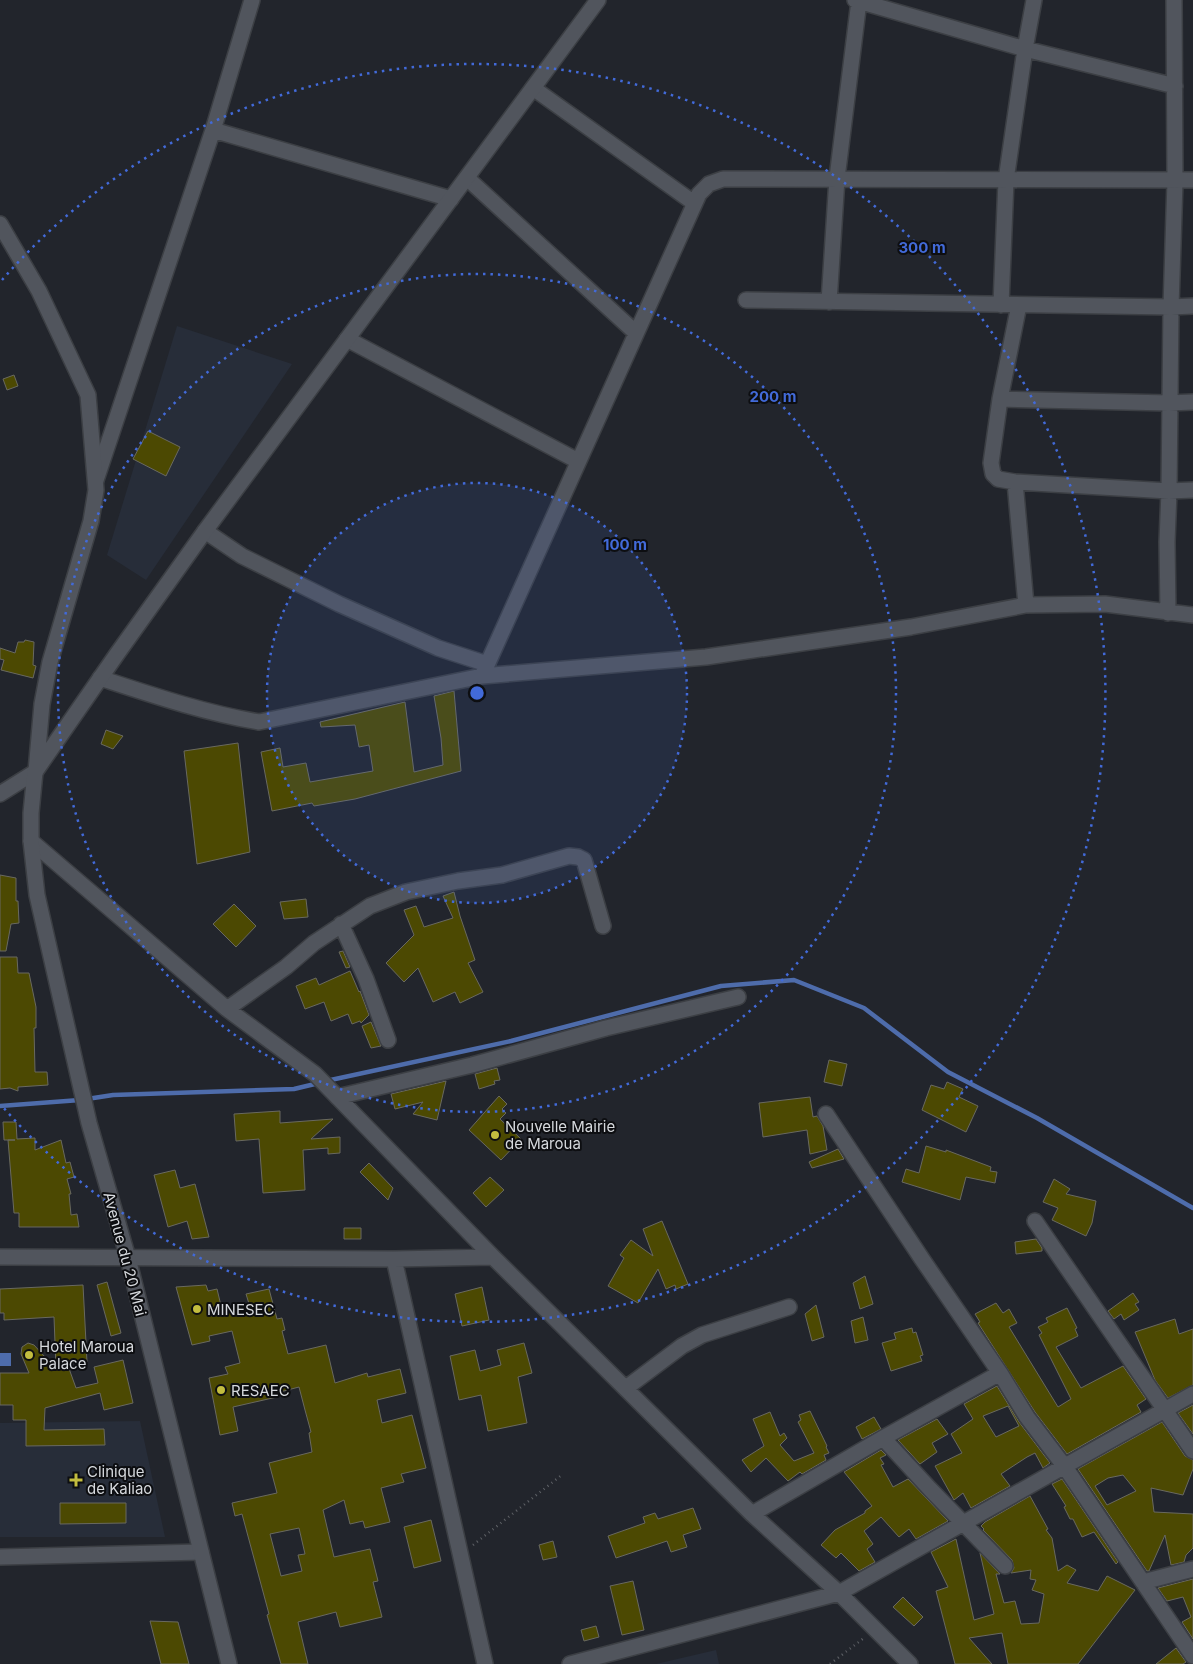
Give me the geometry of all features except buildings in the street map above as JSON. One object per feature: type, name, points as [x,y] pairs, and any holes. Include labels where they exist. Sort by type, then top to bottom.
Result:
[{"type":"street","points":[[96,480],[213,130],[252,0]]},
{"type":"street","points":[[0,794],[35,772],[205,531],[598,0]]},
{"type":"street","points":[[1001,305],[1006,180],[1025,48],[1034,0]]},
{"type":"street","points":[[1168,613],[1167,542],[1175,181],[1174,0]]},
{"type":"street","points":[[829,302],[836,178],[857,1],[1025,48],[1175,86]]},
{"type":"street","points":[[533,88],[694,203]]},
{"type":"street","points":[[213,130],[451,199]]},
{"type":"street","points":[[467,178],[636,333]]},
{"type":"street","points":[[485,670],[694,203],[699,194],[709,184],[723,179],[836,178],[1193,180]]},
{"type":"street","points":[[0,224],[39,291],[88,395],[96,480]]},
{"type":"street","points":[[746,300],[1001,305],[1193,306]]},
{"type":"street","points":[[1019,305],[1000,400],[991,463],[993,474],[998,479],[1015,482],[1169,491],[1193,490]]},
{"type":"street","points":[[347,339],[578,461]]},
{"type":"street","points":[[1000,400],[1193,402]]},
{"type":"street","name":"Avenue du 20 Mai","points":[[96,480],[94,510],[50,662],[42,704],[31,813],[31,841],[37,895],[89,1123],[128,1258],[229,1664]]},
{"type":"street","points":[[1015,482],[1026,605]]},
{"type":"street","points":[[205,531],[242,556],[339,604],[485,670]]},
{"type":"street","points":[[100,678],[240,719],[259,722],[485,670],[706,657],[911,627],[1026,605],[1105,604],[1193,616]]},
{"type":"street","points":[[31,841],[227,1008],[315,1074],[493,1257],[752,1514],[839,1593],[910,1664]]},
{"type":"street","points":[[227,1008],[286,967],[314,943],[370,906],[406,892],[458,881],[502,875],[569,856],[578,856],[584,860],[603,926]]},
{"type":"street","points":[[341,924],[366,980],[388,1040]]},
{"type":"street","points":[[335,1094],[472,1065],[606,1028],[738,997]]},
{"type":"street","points":[[826,1114],[1000,1373],[1027,1417],[1065,1467],[1193,1656]]},
{"type":"street","points":[[1035,1221],[1193,1451]]},
{"type":"street","points":[[0,1257],[394,1259],[493,1257]]},
{"type":"street","points":[[394,1259],[484,1664]]},
{"type":"street","points":[[626,1388],[682,1346],[702,1334],[789,1307]]},
{"type":"street","points":[[752,1514],[1000,1373]]},
{"type":"street","points":[[570,1664],[839,1593],[1193,1394]]},
{"type":"street","points":[[883,1438],[1005,1566]]},
{"type":"street","points":[[0,1557],[201,1552]]},
{"type":"street","points":[[1143,1582],[1193,1569]]},
{"type":"path","points":[[460,1555],[563,1474]]},
{"type":"path","points":[[830,1664],[875,1629]]},
{"type":"shaded area","points":[[177,326],[292,364],[146,580],[107,555]]},
{"type":"shaded area","name":"Clinique de Kaliao","points":[[140,1421],[165,1537],[0,1537],[0,1423]]},
{"type":"shaded area","points":[[716,1650],[719,1664],[656,1664]]},
{"type":"water","points":[[0,1353],[11,1353],[11,1366],[0,1366]]},
{"type":"waterway","points":[[326,1081],[511,1041],[721,986],[794,980],[864,1008],[948,1072],[1037,1118],[1193,1208]]},
{"type":"waterway","points":[[87,1099],[113,1095],[294,1089],[319,1083]]},
{"type":"waterway","points":[[0,1106],[80,1100]]},
{"type":"place","name":"Nouvelle Mairie de Maroua","points":[[495,1135]]},
{"type":"place","name":"MINESEC","points":[[197,1309]]},
{"type":"place","name":"Hotel Maroua Palace","points":[[29,1355]]},
{"type":"place","name":"RESAEC","points":[[221,1390]]},
{"type":"place","name":"Clinique de Kaliao","points":[[76,1480]]}]
